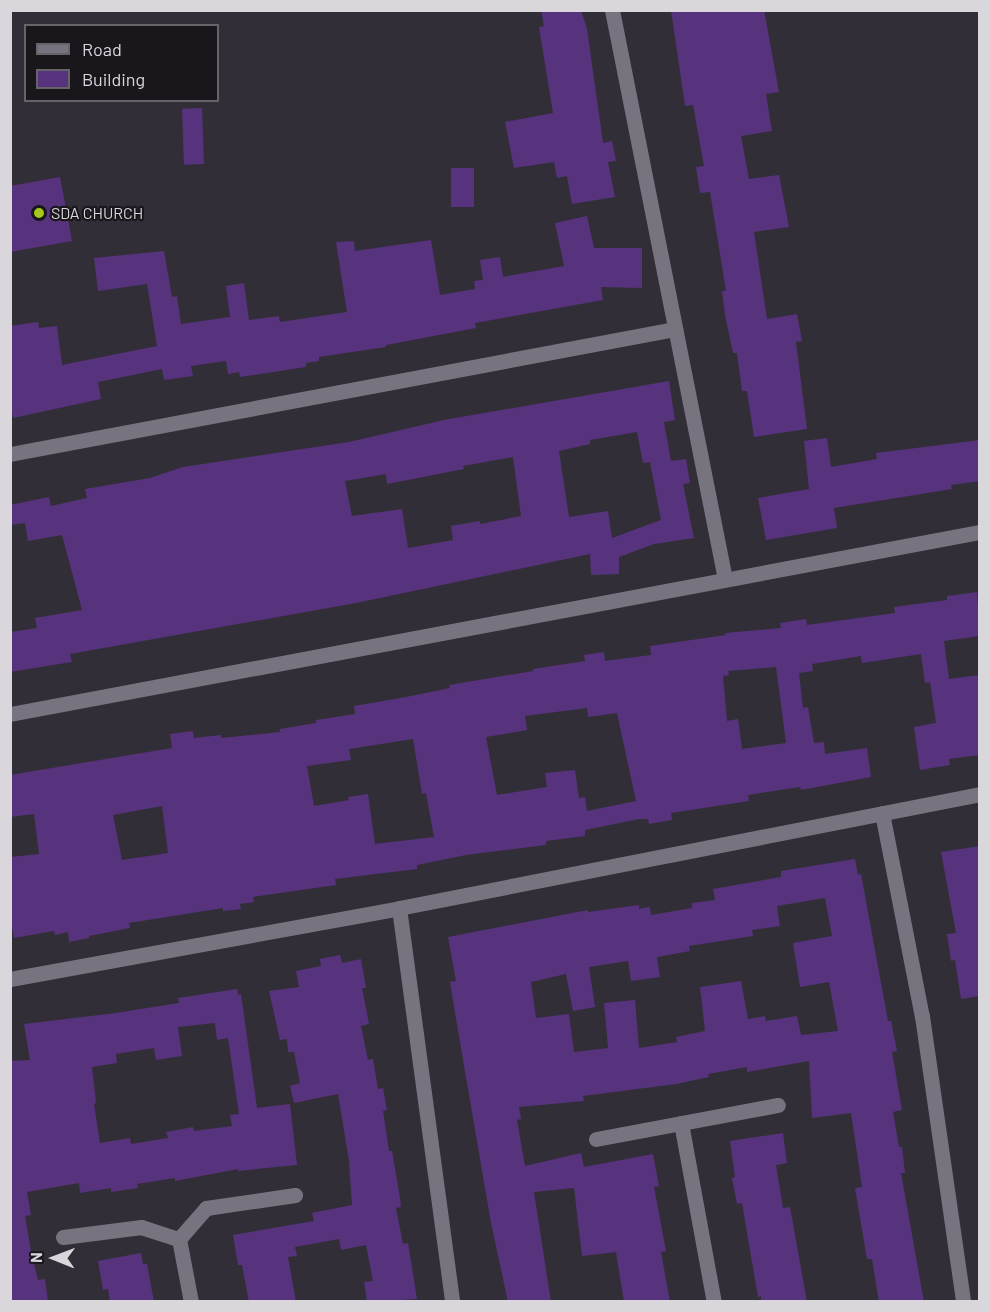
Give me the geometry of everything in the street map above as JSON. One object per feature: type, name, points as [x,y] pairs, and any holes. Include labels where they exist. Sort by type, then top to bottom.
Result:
[{"type":"street","points":[[612,10],[725,579]]},
{"type":"street","points":[[10,454],[675,329]]},
{"type":"street","points":[[10,714],[980,532]]},
{"type":"street","points":[[10,979],[399,908],[980,794]]},
{"type":"street","points":[[882,813],[922,1016],[963,1302]]},
{"type":"street","points":[[399,908],[452,1302]]},
{"type":"street","points":[[596,1139],[778,1105]]},
{"type":"street","points":[[681,1123],[714,1302]]},
{"type":"street","points":[[179,1239],[206,1208],[295,1195]]},
{"type":"street","points":[[63,1237],[141,1227],[179,1239]]},
{"type":"street","points":[[179,1239],[191,1302]]},
{"type":"building","points":[[541,10],[581,10],[587,29],[603,143],[612,141],[616,161],[608,162],[615,197],[572,204],[567,176],[557,178],[554,162],[514,168],[505,122],[553,113],[539,27],[544,26]]},
{"type":"building","points":[[671,10],[764,10],[779,92],[766,94],[772,131],[741,136],[749,179],[779,175],[789,227],[754,232],[767,319],[797,314],[802,341],[796,342],[807,429],[754,437],[747,391],[742,391],[737,353],[733,353],[725,315],[722,291],[726,291],[710,192],[700,193],[696,167],[704,166],[693,105],[685,106]]},
{"type":"building","points":[[202,108],[204,164],[184,165],[182,109]]},
{"type":"building","points":[[451,168],[474,168],[474,207],[451,207]]},
{"type":"building","name":"SDA CHURCH","points":[[60,177],[72,241],[10,252],[10,186]]},
{"type":"building","points":[[587,216],[594,248],[642,248],[642,288],[601,287],[603,300],[475,323],[476,328],[386,345],[386,347],[319,357],[319,361],[306,363],[306,367],[240,377],[239,372],[228,374],[226,361],[191,366],[193,376],[164,380],[162,369],[98,382],[101,399],[13,418],[10,402],[10,326],[38,322],[39,328],[57,326],[62,365],[157,346],[147,284],[98,291],[94,258],[164,251],[172,297],[177,296],[181,324],[230,317],[226,286],[244,283],[249,320],[279,316],[280,322],[347,312],[336,242],[354,241],[355,251],[431,240],[440,295],[475,289],[474,281],[483,280],[480,260],[500,257],[503,277],[564,266],[555,223]]},
{"type":"building","points":[[669,381],[675,420],[664,422],[671,461],[686,459],[690,483],[683,484],[694,538],[654,544],[619,557],[619,574],[591,575],[590,554],[356,603],[70,654],[72,662],[10,672],[10,632],[37,628],[35,618],[82,610],[62,535],[28,541],[25,523],[10,525],[10,505],[49,497],[51,506],[87,498],[85,489],[150,478],[183,467],[349,442],[444,420]],"holes":[[[637,432],[643,463],[650,462],[661,520],[612,538],[608,511],[569,517],[559,451],[590,444],[590,440]],[[513,457],[521,516],[480,524],[480,521],[451,526],[453,540],[408,548],[402,509],[352,516],[345,481],[386,474],[387,484]]]},
{"type":"building","points":[[827,438],[831,467],[877,459],[876,453],[980,440],[980,481],[951,485],[952,489],[834,508],[837,528],[766,540],[758,498],[809,489],[804,441]]},
{"type":"building","points":[[977,592],[980,636],[944,641],[949,679],[980,675],[980,755],[949,759],[950,765],[920,770],[914,727],[936,723],[930,682],[925,683],[921,654],[862,663],[861,656],[812,664],[813,671],[799,673],[803,708],[808,707],[814,743],[824,742],[825,754],[867,748],[871,777],[801,790],[800,787],[748,795],[749,801],[671,813],[672,820],[649,824],[648,819],[639,819],[585,830],[585,836],[546,841],[546,845],[466,855],[417,865],[417,869],[335,879],[336,885],[253,897],[254,902],[240,904],[241,909],[223,911],[223,908],[129,923],[130,928],[69,942],[68,932],[55,935],[54,931],[14,938],[10,917],[10,857],[39,854],[34,814],[10,817],[10,775],[172,748],[170,734],[193,731],[194,738],[221,735],[221,738],[280,732],[280,729],[316,723],[316,720],[355,714],[354,706],[450,688],[449,685],[585,661],[584,655],[604,652],[605,661],[651,655],[650,646],[726,635],[725,633],[781,628],[780,623],[806,619],[807,625],[895,613],[894,607],[947,600],[947,596]],"holes":[[[776,667],[786,743],[742,749],[738,719],[727,721],[723,676],[729,675],[728,671]],[[587,708],[588,717],[617,713],[636,801],[587,811],[585,797],[579,798],[575,770],[545,773],[547,787],[497,795],[486,737],[527,730],[525,716]],[[413,739],[422,794],[426,793],[434,837],[375,844],[368,794],[314,806],[307,766],[351,760],[349,749]],[[162,806],[168,853],[122,860],[113,815]]]},
{"type":"building","points":[[980,846],[980,996],[961,999],[955,960],[951,961],[947,934],[956,933],[941,852]]},
{"type":"building","points":[[855,859],[858,875],[861,874],[888,1021],[891,1021],[897,1051],[892,1052],[902,1110],[893,1112],[899,1147],[902,1147],[905,1173],[901,1173],[924,1302],[879,1302],[872,1259],[867,1259],[855,1188],[862,1187],[851,1113],[812,1118],[809,1061],[747,1072],[747,1067],[708,1074],[709,1077],[676,1084],[583,1096],[584,1101],[519,1107],[521,1119],[517,1120],[525,1166],[581,1153],[584,1167],[653,1154],[659,1186],[654,1187],[666,1251],[661,1252],[670,1302],[624,1302],[616,1252],[582,1256],[574,1188],[534,1192],[551,1302],[508,1302],[491,1223],[454,1007],[450,982],[456,981],[448,937],[588,910],[588,912],[639,905],[639,909],[650,907],[651,915],[692,908],[692,903],[715,900],[713,889],[781,877],[781,871]],"holes":[[[825,898],[832,936],[793,943],[800,987],[829,982],[838,1031],[801,1035],[797,1016],[766,1021],[765,1016],[748,1019],[741,981],[700,987],[705,1031],[676,1037],[677,1042],[639,1048],[635,1000],[604,1003],[608,1048],[574,1052],[569,1014],[536,1018],[531,982],[566,974],[573,1011],[595,1007],[589,967],[628,961],[631,981],[660,977],[657,957],[690,951],[689,946],[753,936],[752,930],[780,926],[777,906]]]},
{"type":"building","points":[[340,955],[342,963],[361,959],[366,988],[362,988],[369,1024],[361,1026],[368,1060],[373,1059],[378,1089],[383,1088],[387,1110],[383,1111],[389,1151],[392,1151],[401,1207],[396,1208],[403,1244],[408,1243],[417,1299],[367,1302],[364,1282],[373,1281],[366,1245],[341,1250],[339,1239],[295,1247],[297,1256],[288,1257],[296,1302],[249,1302],[242,1265],[238,1265],[233,1235],[314,1221],[312,1213],[352,1205],[349,1161],[338,1094],[294,1103],[290,1086],[300,1083],[294,1052],[288,1052],[287,1039],[280,1040],[269,991],[299,987],[296,971],[321,966],[320,959]]},
{"type":"building","points":[[237,989],[238,995],[241,994],[257,1108],[290,1104],[297,1165],[238,1171],[238,1169],[175,1181],[175,1178],[137,1184],[138,1188],[111,1192],[111,1188],[80,1193],[79,1183],[27,1192],[31,1215],[25,1216],[31,1251],[38,1280],[45,1279],[48,1302],[10,1302],[10,1061],[30,1060],[24,1024],[179,1003],[178,998]],"holes":[[[215,1023],[217,1040],[228,1038],[239,1114],[230,1115],[232,1126],[194,1131],[193,1127],[166,1132],[168,1138],[131,1144],[130,1138],[100,1143],[94,1104],[96,1103],[92,1067],[117,1063],[116,1054],[154,1048],[156,1060],[182,1056],[178,1027]]]},
{"type":"building","points":[[783,1133],[787,1163],[776,1165],[783,1208],[790,1207],[807,1302],[761,1302],[761,1296],[758,1297],[742,1203],[737,1204],[732,1178],[735,1177],[730,1141]]},
{"type":"building","points":[[141,1253],[143,1264],[147,1264],[154,1302],[110,1302],[108,1289],[103,1290],[98,1261]]},
{"type":"place","name":"SDA CHURCH","points":[[39,213]]}]
